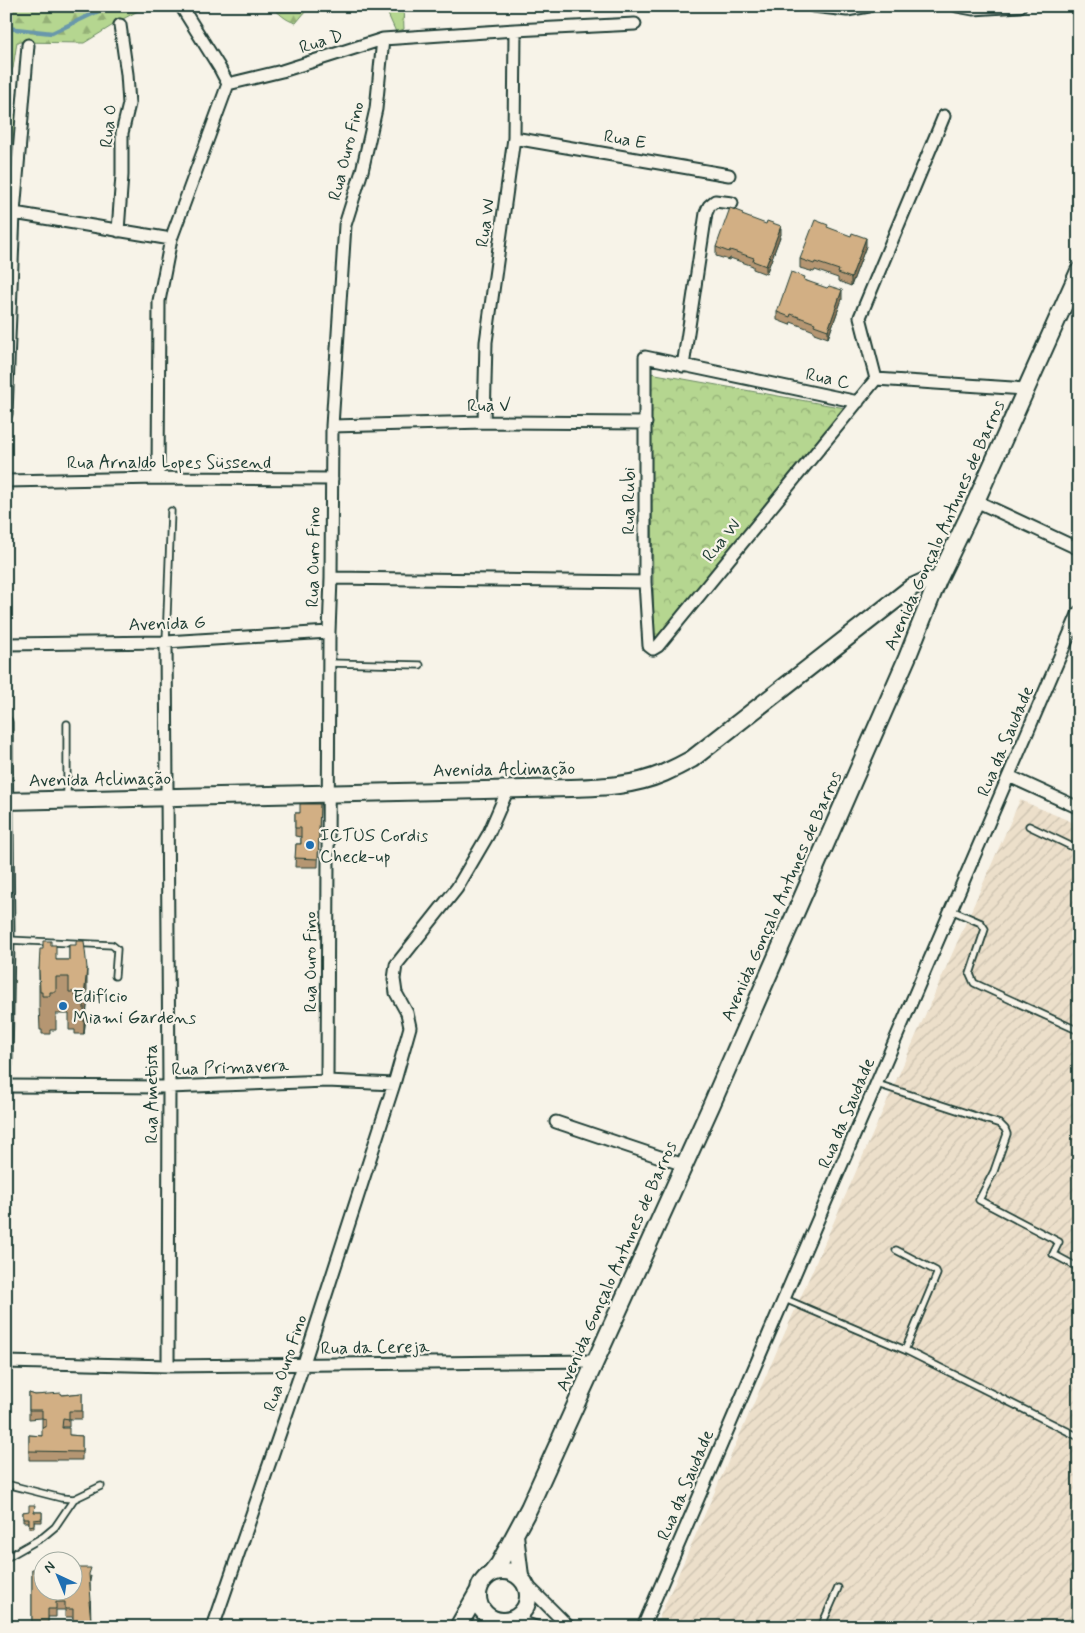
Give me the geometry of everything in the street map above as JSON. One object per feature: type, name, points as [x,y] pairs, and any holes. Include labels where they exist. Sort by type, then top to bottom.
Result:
[{"type":"main road","name":"Avenida Gonçalo Antunes de Barros","points":[[458,1627],[481,1585],[499,1564],[515,1535],[711,1106],[907,658],[938,580],[976,501],[1079,271]]},
{"type":"main road","name":"Avenida Aclimação","points":[[7,800],[607,787],[636,782],[663,774],[692,759],[912,587],[925,581],[938,580]]},
{"type":"main road","points":[[478,1592],[481,1608],[494,1619],[503,1622],[520,1615],[525,1608],[528,1592],[522,1580],[515,1535]]},
{"type":"main road","points":[[491,1574],[506,1570],[522,1580]]},
{"type":"street","points":[[814,6],[847,10],[869,6]]},
{"type":"street","points":[[956,6],[973,9],[1020,6]]},
{"type":"street","points":[[158,478],[159,301],[171,239],[228,84],[182,7]]},
{"type":"street","name":"Rua D","points":[[228,84],[282,71],[383,39],[634,24]]},
{"type":"street","name":"Rua O","points":[[118,231],[122,175],[122,133],[129,104],[120,26]]},
{"type":"street","name":"Rua W","points":[[484,422],[486,342],[514,138],[515,30]]},
{"type":"street","name":"Rua Ouro Fino","points":[[328,1081],[328,663],[331,578],[332,426],[345,225],[362,171],[376,110],[383,39]]},
{"type":"street","points":[[6,414],[10,213],[28,45]]},
{"type":"street","points":[[876,379],[860,317],[944,116]]},
{"type":"street","name":"Rua E","points":[[514,138],[729,175]]},
{"type":"street","points":[[683,366],[706,213],[709,206],[715,201],[732,203]]},
{"type":"street","points":[[10,213],[171,239]]},
{"type":"street","name":"Rua C","points":[[645,357],[858,402],[876,379],[1026,389]]},
{"type":"street","name":"Rua Rubi","points":[[645,357],[645,582],[649,646]]},
{"type":"street","name":"Rua W","points":[[649,646],[653,649],[658,646],[858,402]]},
{"type":"street","name":"Rua V","points":[[332,426],[484,422],[646,423]]},
{"type":"street","name":"Rua Arnaldo Lopes Süssend","points":[[6,481],[158,478],[332,479]]},
{"type":"street","points":[[976,501],[1079,548]]},
{"type":"street","points":[[331,578],[645,582]]},
{"type":"street","name":"Rua da Saudade","points":[[643,1627],[1008,776],[1076,625],[1079,612]]},
{"type":"street","name":"Avenida G","points":[[6,644],[166,642],[329,632]]},
{"type":"street","name":"Rua Ametista","points":[[166,642],[169,1086],[168,1366]]},
{"type":"street","points":[[6,722],[8,940],[6,1065]]},
{"type":"street","points":[[1008,776],[1079,808]]},
{"type":"street","name":"Rua Ouro Fino","points":[[213,1627],[303,1366],[394,1084],[410,1027],[407,1012],[396,993],[394,979],[396,965],[457,888],[488,835],[508,789]]},
{"type":"street","name":"Rua Primavera","points":[[6,1086],[169,1086],[328,1081],[394,1084]]},
{"type":"street","points":[[556,1122],[684,1165]]},
{"type":"street","name":"Rua da Cereja","points":[[6,1362],[168,1366],[303,1366],[594,1361]]},
{"type":"street","points":[[522,1580],[569,1627]]},
{"type":"street","points":[[503,1622],[536,1627]]},
{"type":"lane","points":[[166,642],[171,511]]},
{"type":"lane","points":[[328,663],[420,665]]},
{"type":"lane","points":[[67,724],[67,800]]},
{"type":"lane","points":[[1029,826],[1079,850]]},
{"type":"lane","points":[[951,910],[981,924],[985,930],[970,974],[974,983],[1079,1031]]},
{"type":"lane","points":[[8,940],[112,945],[117,949],[115,976]]},
{"type":"lane","points":[[877,1084],[1000,1124],[1007,1134],[994,1171],[979,1200],[1059,1242],[1053,1254],[1079,1268]]},
{"type":"lane","points":[[896,1250],[936,1271],[937,1274],[905,1350]]},
{"type":"lane","points":[[785,1299],[905,1350],[1079,1437]]},
{"type":"lane","points":[[6,1484],[61,1498],[74,1499]]},
{"type":"lane","points":[[6,1558],[43,1537],[55,1527],[74,1499],[100,1486]]},
{"type":"lane","points":[[821,1627],[838,1588]]},
{"type":"shaded area","points":[[1020,800],[1079,825],[1079,1627],[655,1627]]},
{"type":"green space","points":[[6,6],[147,6],[84,43],[17,42],[13,68],[6,78]]},
{"type":"green space","points":[[270,6],[310,6],[296,23],[285,18]]},
{"type":"green space","points":[[387,6],[403,6],[404,29],[396,32],[387,12]]},
{"type":"green space","points":[[6,109],[19,118],[13,186],[6,191]]},
{"type":"green space","points":[[650,373],[845,408],[654,644]]},
{"type":"building","points":[[730,208],[743,213],[742,215],[766,224],[767,221],[781,226],[766,266],[753,261],[754,258],[716,247]]},
{"type":"building","points":[[815,220],[828,225],[827,227],[851,236],[852,233],[866,238],[851,278],[838,273],[839,270],[800,259]]},
{"type":"building","points":[[791,272],[805,277],[804,280],[827,288],[829,286],[842,290],[828,330],[791,314],[790,317],[777,312]]},
{"type":"building","name":"ICTUS Cordis Check-up","points":[[300,804],[320,804],[318,859],[295,858],[296,844],[301,844],[301,828],[295,828],[295,813],[300,813]]},
{"type":"building","points":[[43,941],[51,941],[51,945],[56,945],[56,960],[69,960],[69,945],[76,945],[76,941],[84,941],[87,968],[84,997],[75,996],[75,992],[69,992],[69,977],[56,977],[56,992],[50,992],[50,996],[42,996],[42,992],[40,992],[39,969],[40,949],[43,949]]},
{"type":"building","points":[[29,1393],[35,1395],[61,1393],[62,1395],[82,1393],[82,1411],[69,1411],[69,1419],[63,1418],[62,1428],[69,1428],[69,1435],[82,1436],[82,1452],[29,1451],[29,1435],[42,1436],[42,1427],[46,1427],[46,1419],[42,1418],[42,1410],[29,1410]]},
{"type":"building","points":[[29,1505],[35,1505],[34,1512],[42,1512],[42,1519],[34,1520],[34,1525],[29,1526],[29,1519],[23,1519],[23,1512],[29,1511]]},
{"type":"building","points":[[82,1568],[91,1568],[89,1574],[91,1600],[89,1601],[91,1621],[73,1622],[73,1609],[65,1609],[65,1602],[56,1602],[56,1609],[48,1609],[48,1622],[32,1622],[32,1600],[82,1600]]},
{"type":"waterway","points":[[6,28],[52,33],[109,6]]},
{"type":"place","name":"ICTUS Cordis Check-up","points":[[310,845]]},
{"type":"place","name":"Edifício Miami Gardens","points":[[63,1006]]}]
